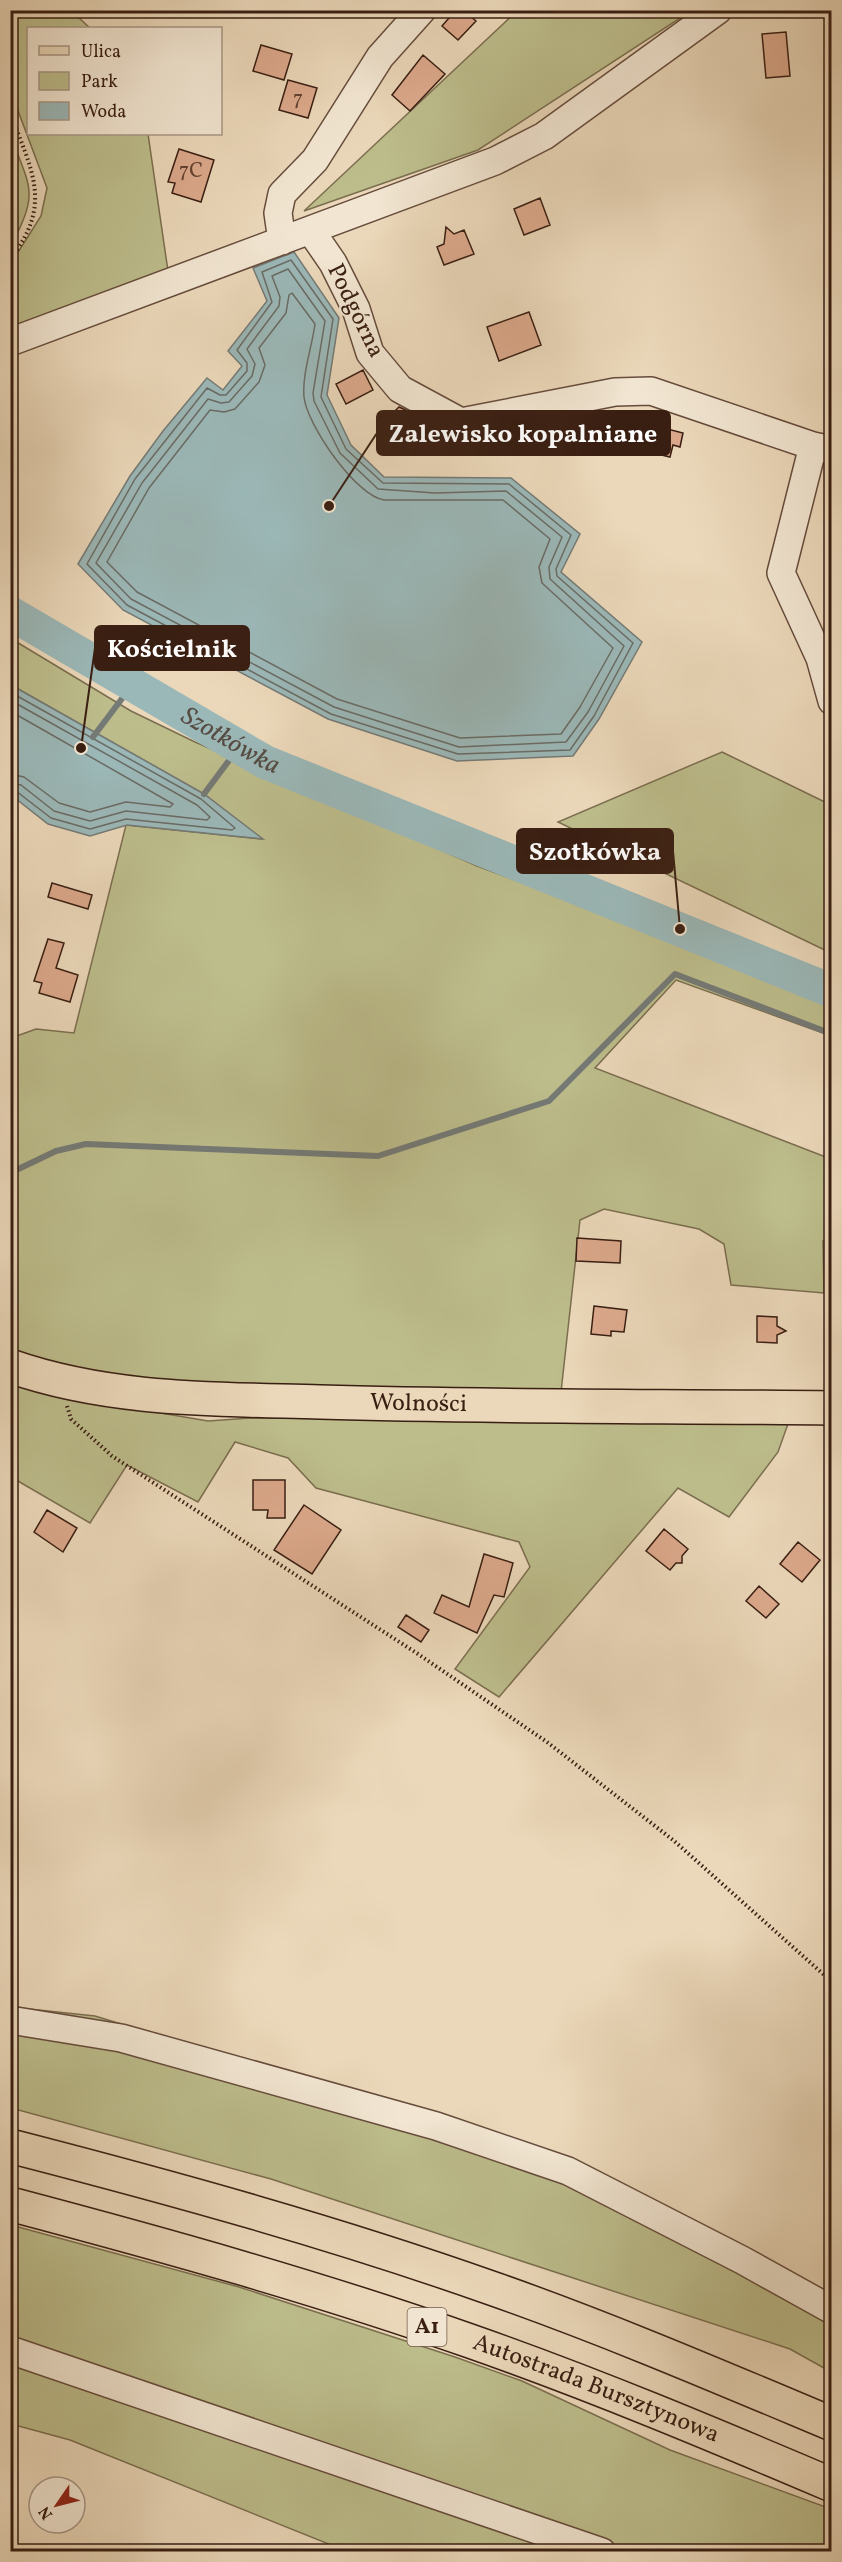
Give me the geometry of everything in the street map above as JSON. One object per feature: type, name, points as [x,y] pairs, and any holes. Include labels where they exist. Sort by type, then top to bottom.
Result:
[{"type":"main road","name":"Wolności","points":[[10,1366],[68,1384],[201,1399],[831,1408]]},
{"type":"main road","name":"A1","points":[[10,2146],[136,2178],[495,2289],[692,2364],[831,2424]]},
{"type":"main road","name":"Autostrada Bursztynowa","points":[[10,2204],[191,2252],[471,2341],[669,2416],[831,2485]]},
{"type":"street","points":[[282,241],[278,213],[282,194],[315,160],[380,57],[422,10]]},
{"type":"street","points":[[10,342],[484,166],[544,136],[718,10]]},
{"type":"street","name":"Podgórna","points":[[311,231],[333,263],[356,309],[370,352],[400,389],[460,422],[615,392],[651,391],[822,448],[782,573],[820,658],[831,701]]},
{"type":"street","points":[[10,2020],[121,2038],[436,2126],[568,2171],[742,2260],[831,2310]]},
{"type":"street","points":[[10,2350],[602,2552]]},
{"type":"path","points":[[10,112],[37,186],[36,208],[24,242],[10,259]]},
{"type":"path","points":[[68,1384],[66,1400],[71,1419],[94,1442],[418,1654],[547,1742],[673,1840],[831,1982]]},
{"type":"green space","points":[[11,11],[79,11],[79,18],[89,27],[27,27],[27,135],[11,92]]},
{"type":"green space","points":[[517,11],[691,11],[478,150],[304,211]]},
{"type":"green space","points":[[27,135],[148,135],[168,271],[11,334],[10,265],[41,216],[47,188]]},
{"type":"green space","points":[[11,137],[24,169],[29,192],[25,214],[11,246]]},
{"type":"green space","points":[[10,638],[131,711],[195,742],[477,866],[831,996],[831,1036],[676,980],[595,1068],[831,1159],[831,1240],[823,1241],[824,1293],[731,1285],[724,1244],[699,1229],[604,1209],[580,1220],[561,1392],[222,1391],[83,1374],[11,1354],[11,1038],[36,1029],[74,1033],[126,825],[261,839],[204,794],[11,685]]},
{"type":"green space","points":[[722,752],[831,805],[831,953],[558,822]]},
{"type":"green space","points":[[11,1383],[48,1394],[208,1421],[250,1418],[789,1421],[778,1452],[729,1517],[678,1488],[499,1697],[455,1669],[530,1567],[519,1542],[316,1488],[288,1458],[235,1442],[198,1502],[127,1465],[90,1523],[11,1477]]},
{"type":"green space","points":[[10,2007],[95,2016],[356,2096],[479,2128],[831,2300],[831,2372],[790,2349],[271,2179],[11,2108]]},
{"type":"green space","points":[[11,2225],[239,2287],[522,2381],[670,2450],[831,2509],[831,2551],[629,2551],[11,2340]]},
{"type":"green space","points":[[10,2359],[561,2551],[346,2551],[70,2440],[11,2424]]},
{"type":"water","points":[[294,252],[339,318],[327,395],[351,445],[384,477],[511,478],[580,534],[561,572],[642,642],[599,719],[573,756],[457,761],[328,719],[123,610],[78,564],[130,476],[163,431],[207,378],[223,390],[242,366],[228,351],[267,301],[253,268]]},
{"type":"water","points":[[11,685],[204,794],[263,839],[127,825],[90,836],[48,824],[11,795]]},
{"type":"building","points":[[456,10],[463,10],[476,21],[458,40],[442,26]]},
{"type":"building","points":[[786,32],[790,76],[766,78],[762,34]]},
{"type":"building","points":[[261,45],[292,54],[284,80],[253,71]]},
{"type":"building","points":[[423,55],[445,74],[410,111],[392,95]]},
{"type":"building","points":[[288,80],[317,88],[308,118],[279,110]]},
{"type":"building","points":[[179,149],[214,160],[201,202],[172,193],[175,183],[168,182]]},
{"type":"building","points":[[540,198],[550,225],[524,235],[514,209]]},
{"type":"building","points":[[446,227],[454,234],[464,230],[474,254],[444,265],[437,247],[444,244]]},
{"type":"building","points":[[529,312],[541,345],[499,361],[487,327]]},
{"type":"building","points":[[363,370],[373,390],[346,404],[336,384]]},
{"type":"building","points":[[399,407],[408,411],[428,431],[409,449],[383,423]]},
{"type":"building","points":[[648,424],[683,433],[680,447],[673,445],[670,457],[641,450]]},
{"type":"building","points":[[52,883],[92,895],[88,909],[48,897]]},
{"type":"building","points":[[48,939],[64,943],[56,968],[78,975],[70,1002],[39,993],[42,983],[34,981]]},
{"type":"building","points":[[577,1238],[621,1241],[620,1263],[576,1261]]},
{"type":"building","points":[[594,1306],[627,1310],[624,1332],[611,1331],[611,1336],[591,1334]]},
{"type":"building","points":[[757,1316],[777,1317],[777,1326],[786,1331],[777,1335],[777,1343],[757,1342]]},
{"type":"building","points":[[253,1480],[285,1480],[285,1518],[267,1518],[268,1510],[253,1510]]},
{"type":"building","points":[[304,1505],[341,1530],[312,1574],[274,1550]]},
{"type":"building","points":[[47,1510],[77,1528],[63,1552],[34,1532]]},
{"type":"building","points":[[664,1529],[688,1549],[682,1556],[682,1563],[676,1563],[670,1570],[646,1551]]},
{"type":"building","points":[[798,1542],[820,1560],[802,1582],[780,1564]]},
{"type":"building","points":[[484,1554],[513,1563],[504,1597],[494,1595],[477,1633],[434,1613],[442,1595],[469,1607]]},
{"type":"building","points":[[759,1586],[779,1604],[766,1618],[746,1601]]},
{"type":"building","points":[[406,1615],[429,1630],[421,1642],[398,1627]]},
{"type":"waterway","name":"Szotkówka","points":[[10,613],[265,762],[832,991]]},
{"type":"waterway","points":[[93,737],[133,684]]},
{"type":"waterway","points":[[204,794],[239,747]]},
{"type":"waterway","points":[[10,1173],[56,1151],[86,1144],[378,1156],[549,1101],[675,974],[832,1034]]},
{"type":"place","name":"Zalewisko kopalniane","points":[[329,506]]},
{"type":"place","name":"Kościelnik","points":[[81,748]]},
{"type":"place","name":"Szotkówka","points":[[680,929]]}]
